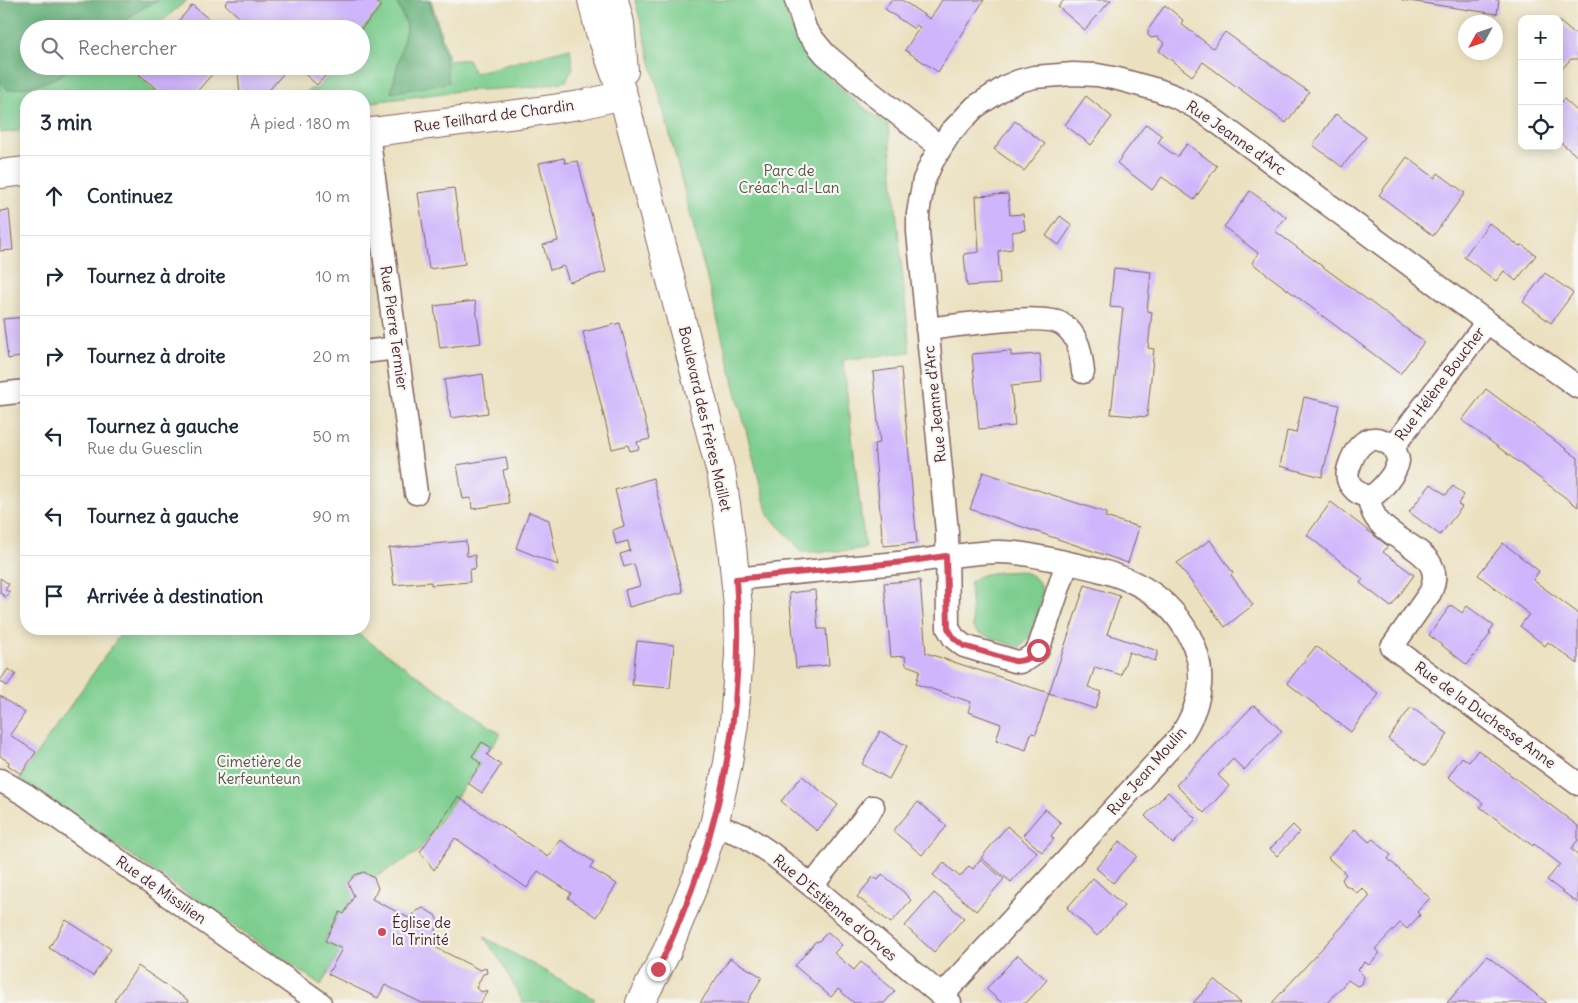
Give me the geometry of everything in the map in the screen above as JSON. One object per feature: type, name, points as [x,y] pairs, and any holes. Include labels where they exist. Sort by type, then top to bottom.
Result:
[{"type":"street","points":[[796,0],[806,31],[825,54],[940,147]]},
{"type":"street","name":"Boulevard des Frères Maillet","points":[[603,1],[623,44],[623,95],[722,477],[736,579],[739,635],[737,699],[728,763],[714,825],[697,877],[667,952],[640,1003]]},
{"type":"street","name":"Rue Jeanne d'Arc","points":[[1067,563],[1038,650],[1033,655],[1020,662],[1014,661],[964,646],[954,638],[948,628],[947,532],[918,214],[924,180],[940,147],[950,133],[975,107],[993,94],[1019,81],[1054,75],[1097,75],[1158,90],[1197,108],[1578,387]]},
{"type":"street","name":"Rue Teilhard de Chardin","points":[[370,132],[516,114],[623,95]]},
{"type":"street","name":"Rue Pierre Termier","points":[[370,161],[416,493]]},
{"type":"street","points":[[0,174],[20,172]]},
{"type":"street","points":[[928,329],[1033,319],[1052,321],[1062,324],[1077,341],[1083,372]]},
{"type":"street","name":"Rue Hélène Boucher","points":[[1393,446],[1487,322]]},
{"type":"street","points":[[370,351],[397,348]]},
{"type":"street","points":[[0,394],[20,392]]},
{"type":"street","name":"Rue Hélène Boucher","points":[[1378,439],[1393,446],[1398,461],[1394,471],[1376,494],[1362,495],[1349,483],[1348,469],[1357,449],[1370,440],[1378,439]]},
{"type":"street","name":"Rue de la Duchesse Anne","points":[[1369,496],[1371,508],[1379,522],[1431,563],[1435,577],[1430,593],[1392,647],[1578,784]]},
{"type":"street","name":"Rue Jean Moulin","points":[[736,579],[998,552],[1067,563],[1109,572],[1131,580],[1160,597],[1176,616],[1194,644],[1201,675],[1199,694],[1187,725],[1169,749],[946,1000]]},
{"type":"street","name":"Rue de Missilien","points":[[7,784],[320,1003]]},
{"type":"street","points":[[812,886],[873,807]]},
{"type":"street","name":"Rue D'Estienne d'Orves","points":[[714,825],[734,831],[753,841],[812,886],[946,1000]]},
{"type":"green space","points":[[0,0],[158,0],[139,10],[126,20],[20,20],[20,75],[60,75],[42,83],[8,90],[0,82]]},
{"type":"green space","points":[[158,0],[187,0],[164,20],[126,20],[139,10]]},
{"type":"green space","points":[[376,0],[396,0],[407,26],[391,92],[444,52],[429,0],[431,0],[449,61],[468,59],[474,73],[570,48],[573,68],[566,81],[535,87],[460,91],[370,102],[370,90],[309,90],[317,89],[329,75],[370,75],[370,21],[383,6]]},
{"type":"green space","points":[[396,0],[429,0],[444,52],[449,82],[391,93],[407,26]]},
{"type":"green space","name":"Parc de Créac'h-al-Lan","points":[[635,0],[782,0],[797,38],[818,66],[864,108],[888,124],[910,352],[843,360],[865,548],[843,551],[803,552],[768,515]]},
{"type":"green space","points":[[49,75],[137,75],[155,90],[20,90],[20,131],[0,133],[0,82],[8,90]]},
{"type":"green space","points":[[1019,571],[1035,578],[1042,591],[1034,628],[1028,640],[1017,647],[979,633],[973,628],[970,583],[974,579],[986,574]]},
{"type":"green space","name":"Cimetière de Kerfeunteun","points":[[120,635],[360,635],[501,734],[418,852],[374,878],[364,872],[355,875],[348,883],[354,896],[344,914],[339,913],[325,940],[342,949],[321,985],[19,779]]},
{"type":"green space","points":[[484,937],[595,999],[592,1003],[523,1003],[504,966]]},
{"type":"building","points":[[228,0],[374,0],[381,6],[369,20],[242,20],[225,4]]},
{"type":"building","points":[[891,0],[902,0],[930,19],[942,0],[984,0],[938,72],[905,50],[920,27],[916,25],[914,29],[885,9]]},
{"type":"building","points":[[1064,0],[1111,0],[1085,30],[1058,7]]},
{"type":"building","points":[[1402,0],[1499,0],[1497,14]]},
{"type":"building","points":[[192,5],[210,20],[180,20]]},
{"type":"building","points":[[1165,5],[1183,20],[1181,24],[1213,48],[1225,32],[1309,92],[1286,123],[1203,62],[1192,76],[1159,51],[1164,43],[1157,37],[1151,38],[1148,35],[1148,30]]},
{"type":"building","points":[[1563,24],[1573,33],[1578,33],[1578,59],[1571,59],[1563,68]]},
{"type":"building","points":[[140,75],[211,75],[198,90],[158,90]]},
{"type":"building","points":[[238,75],[282,75],[269,90],[240,90]]},
{"type":"building","points":[[306,75],[326,75],[317,85]]},
{"type":"building","points":[[1086,96],[1112,117],[1091,145],[1065,125]]},
{"type":"building","points":[[1563,100],[1578,112],[1578,157],[1563,144]]},
{"type":"building","points":[[1336,114],[1366,137],[1342,167],[1313,145]]},
{"type":"building","points":[[1015,121],[1045,144],[1024,171],[994,149]]},
{"type":"building","points":[[1146,124],[1162,136],[1158,143],[1177,157],[1187,144],[1217,166],[1194,200],[1162,177],[1152,190],[1117,163]]},
{"type":"building","points":[[1407,157],[1435,178],[1438,173],[1465,193],[1433,236],[1379,195]]},
{"type":"building","points":[[564,158],[565,163],[578,161],[606,272],[569,282],[564,266],[550,270],[543,245],[558,241],[539,163]]},
{"type":"building","points":[[454,188],[465,264],[429,269],[418,193]]},
{"type":"building","points":[[1250,191],[1286,217],[1275,231],[1424,342],[1400,374],[1252,263],[1258,253],[1224,227]]},
{"type":"building","points":[[1008,194],[1010,215],[1023,214],[1025,230],[1012,232],[1012,249],[998,251],[1000,284],[967,286],[964,254],[979,252],[976,196]]},
{"type":"building","points":[[9,210],[13,250],[0,251],[0,211]]},
{"type":"building","points":[[1060,216],[1072,225],[1059,245],[1046,236]]},
{"type":"building","points":[[1489,223],[1519,246],[1522,245],[1536,255],[1516,281],[1504,271],[1496,281],[1464,257]]},
{"type":"building","points":[[1114,268],[1151,272],[1147,311],[1152,312],[1148,348],[1154,349],[1147,417],[1111,414],[1123,308],[1110,307]]},
{"type":"building","points":[[1545,273],[1573,293],[1551,323],[1523,302]]},
{"type":"building","points":[[475,301],[481,343],[440,348],[434,306]]},
{"type":"building","points":[[20,318],[20,357],[8,359],[3,319]]},
{"type":"building","points":[[620,323],[650,439],[637,442],[639,449],[630,451],[628,445],[612,449],[583,332]]},
{"type":"building","points":[[1011,351],[1011,356],[1040,354],[1042,383],[1011,386],[1015,426],[979,429],[972,354]]},
{"type":"building","points":[[901,368],[917,543],[883,546],[874,444],[880,443],[873,372]]},
{"type":"building","points":[[483,374],[488,413],[451,418],[444,380]]},
{"type":"building","points":[[1486,389],[1578,458],[1578,507],[1462,420]]},
{"type":"building","points":[[1304,397],[1339,405],[1322,477],[1280,466],[1287,431],[1296,433]]},
{"type":"building","points":[[506,457],[508,469],[503,470],[509,503],[472,509],[471,498],[463,499],[457,465]]},
{"type":"building","points":[[983,472],[1107,513],[1105,517],[1139,527],[1128,563],[970,509]]},
{"type":"building","points":[[653,478],[683,592],[629,607],[625,590],[640,586],[634,564],[624,567],[620,554],[630,551],[628,541],[616,544],[613,530],[624,526],[615,490]]},
{"type":"building","points":[[1431,484],[1446,495],[1453,486],[1464,495],[1458,504],[1462,507],[1440,535],[1409,512]]},
{"type":"building","points":[[1331,502],[1388,546],[1383,552],[1414,575],[1391,607],[1360,583],[1363,579],[1307,535]]},
{"type":"building","points":[[529,512],[549,520],[558,565],[516,548]]},
{"type":"building","points":[[1210,540],[1233,573],[1231,575],[1253,605],[1225,627],[1177,563]]},
{"type":"building","points":[[466,541],[467,556],[475,555],[476,568],[469,570],[470,582],[431,585],[431,582],[394,585],[389,548]]},
{"type":"building","points":[[1503,543],[1539,571],[1533,580],[1578,613],[1578,664],[1548,642],[1545,646],[1520,626],[1529,614],[1478,575]]},
{"type":"building","points":[[0,578],[9,584],[5,590],[10,592],[6,597],[0,593]]},
{"type":"building","points":[[920,580],[926,653],[1049,693],[1036,734],[1031,733],[1026,750],[996,740],[1001,724],[968,712],[971,702],[916,684],[920,670],[906,665],[905,656],[891,657],[884,583]]},
{"type":"building","points":[[1085,585],[1120,596],[1107,634],[1158,651],[1155,661],[1129,652],[1121,675],[1095,667],[1088,687],[1101,692],[1095,709],[1049,693]]},
{"type":"building","points":[[815,590],[818,629],[826,629],[829,665],[796,668],[789,593]]},
{"type":"building","points":[[1451,605],[1462,613],[1467,606],[1494,626],[1489,632],[1491,633],[1467,665],[1429,635]]},
{"type":"building","points":[[637,641],[674,645],[670,688],[632,685]]},
{"type":"building","points":[[1316,646],[1379,694],[1351,732],[1287,683]]},
{"type":"building","points":[[8,669],[16,674],[7,686],[0,681]]},
{"type":"building","points":[[0,696],[25,713],[10,735],[36,752],[21,774],[8,765],[9,762],[0,756]]},
{"type":"building","points":[[1254,705],[1282,731],[1244,770],[1233,759],[1218,775],[1229,786],[1204,813],[1176,785]]},
{"type":"building","points":[[1411,707],[1448,734],[1425,766],[1388,739]]},
{"type":"building","points":[[880,731],[907,746],[889,779],[862,764]]},
{"type":"building","points":[[482,742],[492,748],[487,755],[501,765],[482,793],[468,783],[481,764],[472,756]]},
{"type":"building","points":[[1478,750],[1578,826],[1578,840],[1571,849],[1578,854],[1578,903],[1547,880],[1560,864],[1480,807],[1483,803],[1448,777],[1462,757],[1469,762]]},
{"type":"building","points":[[802,776],[838,805],[817,831],[781,801]]},
{"type":"building","points":[[1168,792],[1196,819],[1173,844],[1145,816]]},
{"type":"building","points":[[458,797],[548,857],[560,840],[594,862],[590,868],[617,884],[596,917],[568,898],[571,893],[538,871],[527,888],[455,838],[434,870],[420,852]]},
{"type":"building","points":[[918,802],[947,826],[922,855],[893,831]]},
{"type":"building","points":[[1045,809],[1061,823],[1051,836],[1054,839],[1042,852],[1023,835]]},
{"type":"building","points":[[1293,825],[1300,832],[1277,856],[1270,849]]},
{"type":"building","points":[[1007,826],[1037,852],[1011,882],[981,858]]},
{"type":"building","points":[[1355,829],[1369,842],[1373,839],[1391,855],[1388,859],[1430,898],[1417,912],[1420,915],[1407,929],[1400,923],[1375,949],[1380,953],[1369,965],[1365,962],[1358,969],[1364,977],[1362,984],[1357,986],[1348,980],[1327,1003],[1272,1003],[1370,896],[1362,888],[1357,893],[1345,885],[1342,879],[1346,874],[1328,858]]},
{"type":"building","points":[[1120,841],[1137,856],[1113,883],[1096,868]]},
{"type":"building","points":[[980,860],[1004,879],[976,911],[933,875],[944,863],[960,877],[969,866],[973,869]]},
{"type":"building","name":"Église de la Trinité","points":[[364,872],[374,878],[378,888],[372,899],[411,919],[415,912],[423,908],[435,915],[439,923],[429,944],[480,970],[486,968],[487,973],[483,974],[476,988],[482,992],[487,990],[488,993],[481,1003],[422,1003],[385,985],[378,998],[328,974],[342,949],[325,941],[340,912],[344,914],[354,896],[348,883],[355,875]]},
{"type":"building","points":[[882,874],[911,900],[891,923],[857,897],[873,877],[878,880]]},
{"type":"building","points":[[1093,878],[1124,906],[1097,936],[1067,908]]},
{"type":"building","points":[[934,893],[964,918],[934,952],[905,926]]},
{"type":"building","points":[[66,920],[111,949],[93,976],[49,948]]},
{"type":"building","points":[[828,932],[842,945],[834,953],[854,970],[861,962],[895,991],[884,1003],[854,1003],[838,989],[831,997],[795,966],[816,941],[818,942]]},
{"type":"building","points":[[1018,955],[1047,980],[1026,1003],[1002,1003],[986,989]]},
{"type":"building","points":[[1487,956],[1547,1003],[1447,1003]]},
{"type":"building","points":[[730,958],[762,977],[747,1003],[700,1003]]},
{"type":"building","points":[[138,966],[189,1001],[188,1003],[117,1003],[114,1001]]},
{"type":"building","points":[[1215,979],[1241,1003],[1193,1003]]},
{"type":"place","name":"Église de la Trinité","points":[[382,932]]},
{"type":"route","points":[[658,969],[667,952],[706,852],[728,763],[737,699],[739,654],[736,579],[925,560],[946,556],[948,628],[954,638],[964,646],[1020,662],[1038,650]]}]
